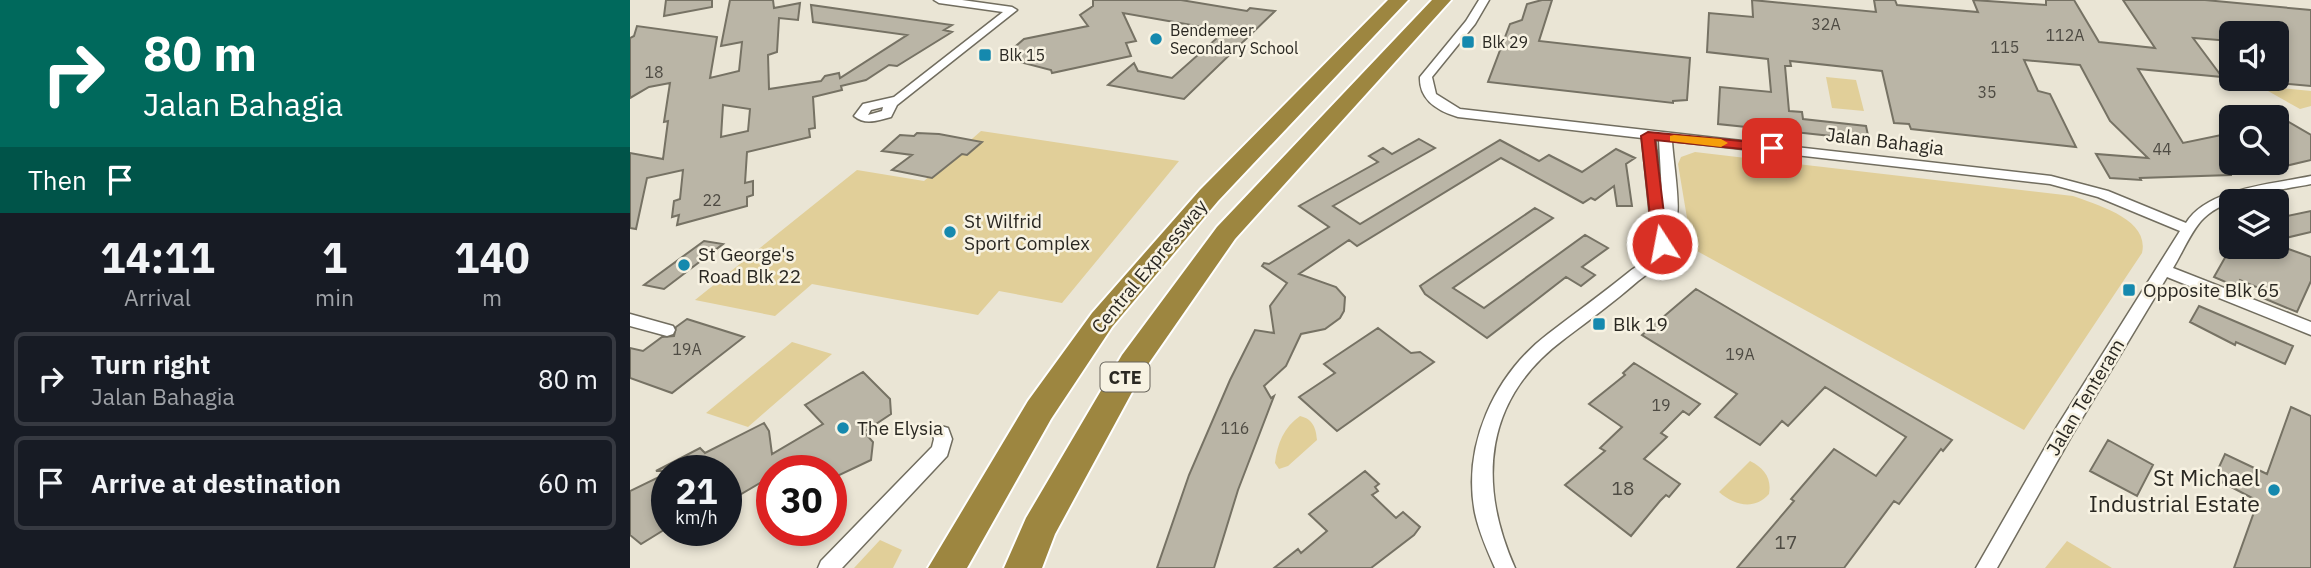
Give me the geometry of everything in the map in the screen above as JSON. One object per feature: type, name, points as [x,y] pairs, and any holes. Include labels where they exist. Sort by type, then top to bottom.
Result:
[{"type":"highway","name":"Central Expressway","points":[[947,568],[1045,403],[1101,321],[1191,214],[1399,0]]},
{"type":"highway","name":"Central Expressway","points":[[1023,568],[1039,529],[1133,363],[1226,233],[1442,0]]},
{"type":"street","points":[[889,104],[898,100],[1012,10],[939,0]]},
{"type":"street","name":"Jalan Bahagia","points":[[1485,2],[1426,76],[1425,85],[1437,103],[1458,113],[2060,182],[2103,194],[2188,229]]},
{"type":"street","points":[[1648,136],[1657,216],[1665,223]]},
{"type":"street","points":[[1505,568],[1489,532],[1482,498],[1481,464],[1485,440],[1509,385],[1535,354],[1656,258],[1662,244],[1665,223],[1670,216],[1665,138]]},
{"type":"street","points":[[2188,229],[2201,212],[2222,201],[2311,180]]},
{"type":"street","name":"Jalan Tenteram","points":[[1986,568],[2053,451],[2188,229]]},
{"type":"street","points":[[2164,270],[2311,329]]},
{"type":"street","points":[[630,320],[667,330]]},
{"type":"street","points":[[828,568],[940,451],[943,439],[941,433]]},
{"type":"shaded area","points":[[1826,77],[1856,80],[1864,111],[1832,108]]},
{"type":"shaded area","points":[[2289,89],[2311,91],[2311,106],[2300,109],[2268,91],[2289,91]]},
{"type":"shaded area","name":"St Wilfrid Sport Complex","points":[[981,131],[1179,161],[1062,303],[999,291],[978,315],[812,284],[775,316],[695,300],[857,170],[924,181]]},
{"type":"shaded area","points":[[1695,152],[2073,196],[2107,209],[2130,222],[2142,241],[2142,253],[2024,430],[1686,245],[1688,224],[1678,164],[1681,157]]},
{"type":"shaded area","points":[[792,342],[832,354],[748,427],[706,413]]},
{"type":"shaded area","points":[[1300,416],[1313,425],[1317,440],[1288,466],[1279,469],[1275,463],[1277,449],[1290,425]]},
{"type":"shaded area","points":[[1750,461],[1766,474],[1769,494],[1757,503],[1737,503],[1719,492]]},
{"type":"shaded area","points":[[880,540],[902,550],[893,568],[854,568]]},
{"type":"shaded area","points":[[2067,541],[2112,568],[2045,568]]},
{"type":"building","points":[[666,0],[712,0],[712,7],[664,16]]},
{"type":"building","points":[[730,0],[773,0],[774,8],[800,3],[798,20],[779,18],[777,52],[768,55],[769,89],[821,81],[825,76],[839,73],[840,78],[907,35],[813,22],[811,5],[952,25],[944,30],[952,32],[897,66],[889,65],[866,80],[841,86],[842,90],[813,97],[815,128],[809,129],[810,137],[747,152],[745,183],[753,181],[753,195],[747,197],[747,206],[677,225],[679,215],[672,217],[674,201],[680,199],[683,170],[647,178],[636,229],[630,228],[630,153],[663,159],[668,121],[664,122],[670,83],[649,87],[630,98],[630,38],[634,36],[637,26],[717,37],[710,78],[739,71],[742,42],[721,46]],"holes":[[[723,105],[750,109],[748,131],[721,137]]]},
{"type":"building","points":[[1093,0],[1181,0],[1247,11],[1250,8],[1275,11],[1184,99],[1108,85],[1134,63],[1138,71],[1172,78],[1225,31],[1123,13],[1136,41],[1126,43],[1131,56],[1052,73],[1051,70],[1012,60],[1010,51],[1024,39],[1088,26],[1080,15],[1093,6]]},
{"type":"building","points":[[1552,0],[1539,41],[1690,58],[1687,100],[1673,103],[1488,82],[1510,24],[1522,20],[1527,4]]},
{"type":"building","points":[[1752,0],[1876,12],[1874,0],[1895,0],[1897,5],[1978,12],[1973,0],[2046,5],[2046,0],[2074,0],[2099,42],[2155,48],[2123,0],[2205,0],[2311,10],[2311,86],[2289,84],[2289,21],[2219,21],[2219,40],[2193,38],[2219,77],[2138,69],[2183,143],[2219,136],[2219,175],[2231,175],[2140,178],[2141,180],[2110,178],[2096,154],[2148,158],[2110,121],[2080,65],[2024,60],[2038,91],[2050,94],[2076,147],[1911,129],[1909,124],[1894,123],[1882,71],[1790,61],[1791,66],[1785,66],[1789,111],[1802,112],[1803,119],[1866,126],[1869,140],[1718,124],[1720,87],[1771,92],[1768,59],[1707,52],[1709,13],[1753,17]]},
{"type":"building","points":[[2289,122],[2311,135],[2311,160],[2289,165]]},
{"type":"building","points":[[917,133],[982,142],[932,178],[892,170],[912,155],[882,151],[900,135],[914,136]]},
{"type":"building","points":[[1419,139],[1435,148],[1333,206],[1360,224],[1500,140],[1539,161],[1549,155],[1582,172],[1616,149],[1635,158],[1626,164],[1632,206],[1617,206],[1614,186],[1595,200],[1591,198],[1583,203],[1501,158],[1357,246],[1349,240],[1299,274],[1336,287],[1345,297],[1344,311],[1340,318],[1325,329],[1301,334],[1286,366],[1264,386],[1271,398],[1274,396],[1238,490],[1214,568],[1157,568],[1189,475],[1230,380],[1255,330],[1274,333],[1270,306],[1287,283],[1262,266],[1329,227],[1299,206],[1378,162],[1369,156],[1383,148],[1392,154]]},
{"type":"building","points":[[1535,208],[1553,218],[1453,288],[1484,308],[1585,235],[1608,248],[1582,267],[1595,275],[1581,286],[1566,277],[1487,338],[1425,294],[1420,286]]},
{"type":"building","points":[[2311,211],[2311,232],[2289,237],[2289,216]]},
{"type":"building","name":"St George's Road Blk 22","points":[[704,241],[723,244],[664,289],[644,285]]},
{"type":"building","points":[[2289,249],[2311,257],[2311,281],[2297,312],[2263,298],[2266,291],[2240,280],[2237,287],[2214,277],[2224,259],[2289,259]]},
{"type":"building","points":[[1696,289],[1952,440],[1943,451],[1941,449],[1899,504],[1894,501],[1844,568],[1737,568],[1834,449],[1876,476],[1906,437],[1825,387],[1788,426],[1782,421],[1760,445],[1715,417],[1737,394],[1642,335]]},
{"type":"building","points":[[2199,306],[2293,346],[2285,364],[2236,342],[2235,345],[2190,322]]},
{"type":"building","points":[[687,319],[744,337],[672,393],[630,378],[630,348],[643,351],[662,337],[674,336],[676,327]]},
{"type":"building","points":[[1378,328],[1411,353],[1420,352],[1434,362],[1337,431],[1299,397],[1335,373],[1324,364]]},
{"type":"building","points":[[1634,363],[1700,404],[1689,415],[1683,411],[1661,433],[1667,437],[1644,459],[1680,484],[1669,497],[1666,495],[1660,501],[1631,536],[1565,485],[1605,451],[1600,448],[1622,427],[1589,404],[1625,375],[1623,373]]},
{"type":"building","name":"The Elysia","points":[[863,372],[890,399],[891,414],[864,432],[873,442],[871,460],[847,471],[847,455],[756,455],[756,485],[742,494],[742,455],[687,455],[700,448],[705,453],[764,423],[769,431],[772,454],[823,424],[805,405]]},
{"type":"building","name":"St Michael Industrial Estate","points":[[2291,407],[2311,416],[2311,568],[2234,568],[2258,501],[2214,478],[2225,454],[2267,474]]},
{"type":"building","points":[[2108,440],[2153,465],[2137,496],[2090,471]]},
{"type":"building","points":[[1365,471],[1379,484],[1375,487],[1378,491],[1372,495],[1396,518],[1403,512],[1420,527],[1414,535],[1371,568],[1274,568],[1298,549],[1301,553],[1327,531],[1309,514]]},
{"type":"building","points":[[651,481],[651,538],[641,544],[630,535],[630,491]]},
{"type":"slow traffic","points":[[1674,139],[1721,143]]},
{"type":"place","name":"Bendemeer Secondary School","points":[[1156,39]]},
{"type":"place","name":"Blk 29","points":[[1468,42]]},
{"type":"place","name":"Blk 15","points":[[985,55]]},
{"type":"place","name":"St Wilfrid Sport Complex","points":[[950,232]]},
{"type":"place","name":"St George's Road Blk 22","points":[[684,265]]},
{"type":"place","name":"Opposite Blk 65","points":[[2129,290]]},
{"type":"place","name":"Blk 19","points":[[1599,324]]},
{"type":"place","name":"The Elysia","points":[[843,428]]},
{"type":"place","name":"St Michael Industrial Estate","points":[[2274,490]]},
{"type":"route","points":[[1662,244],[1665,223],[1657,216],[1648,136],[1772,148]]}]
